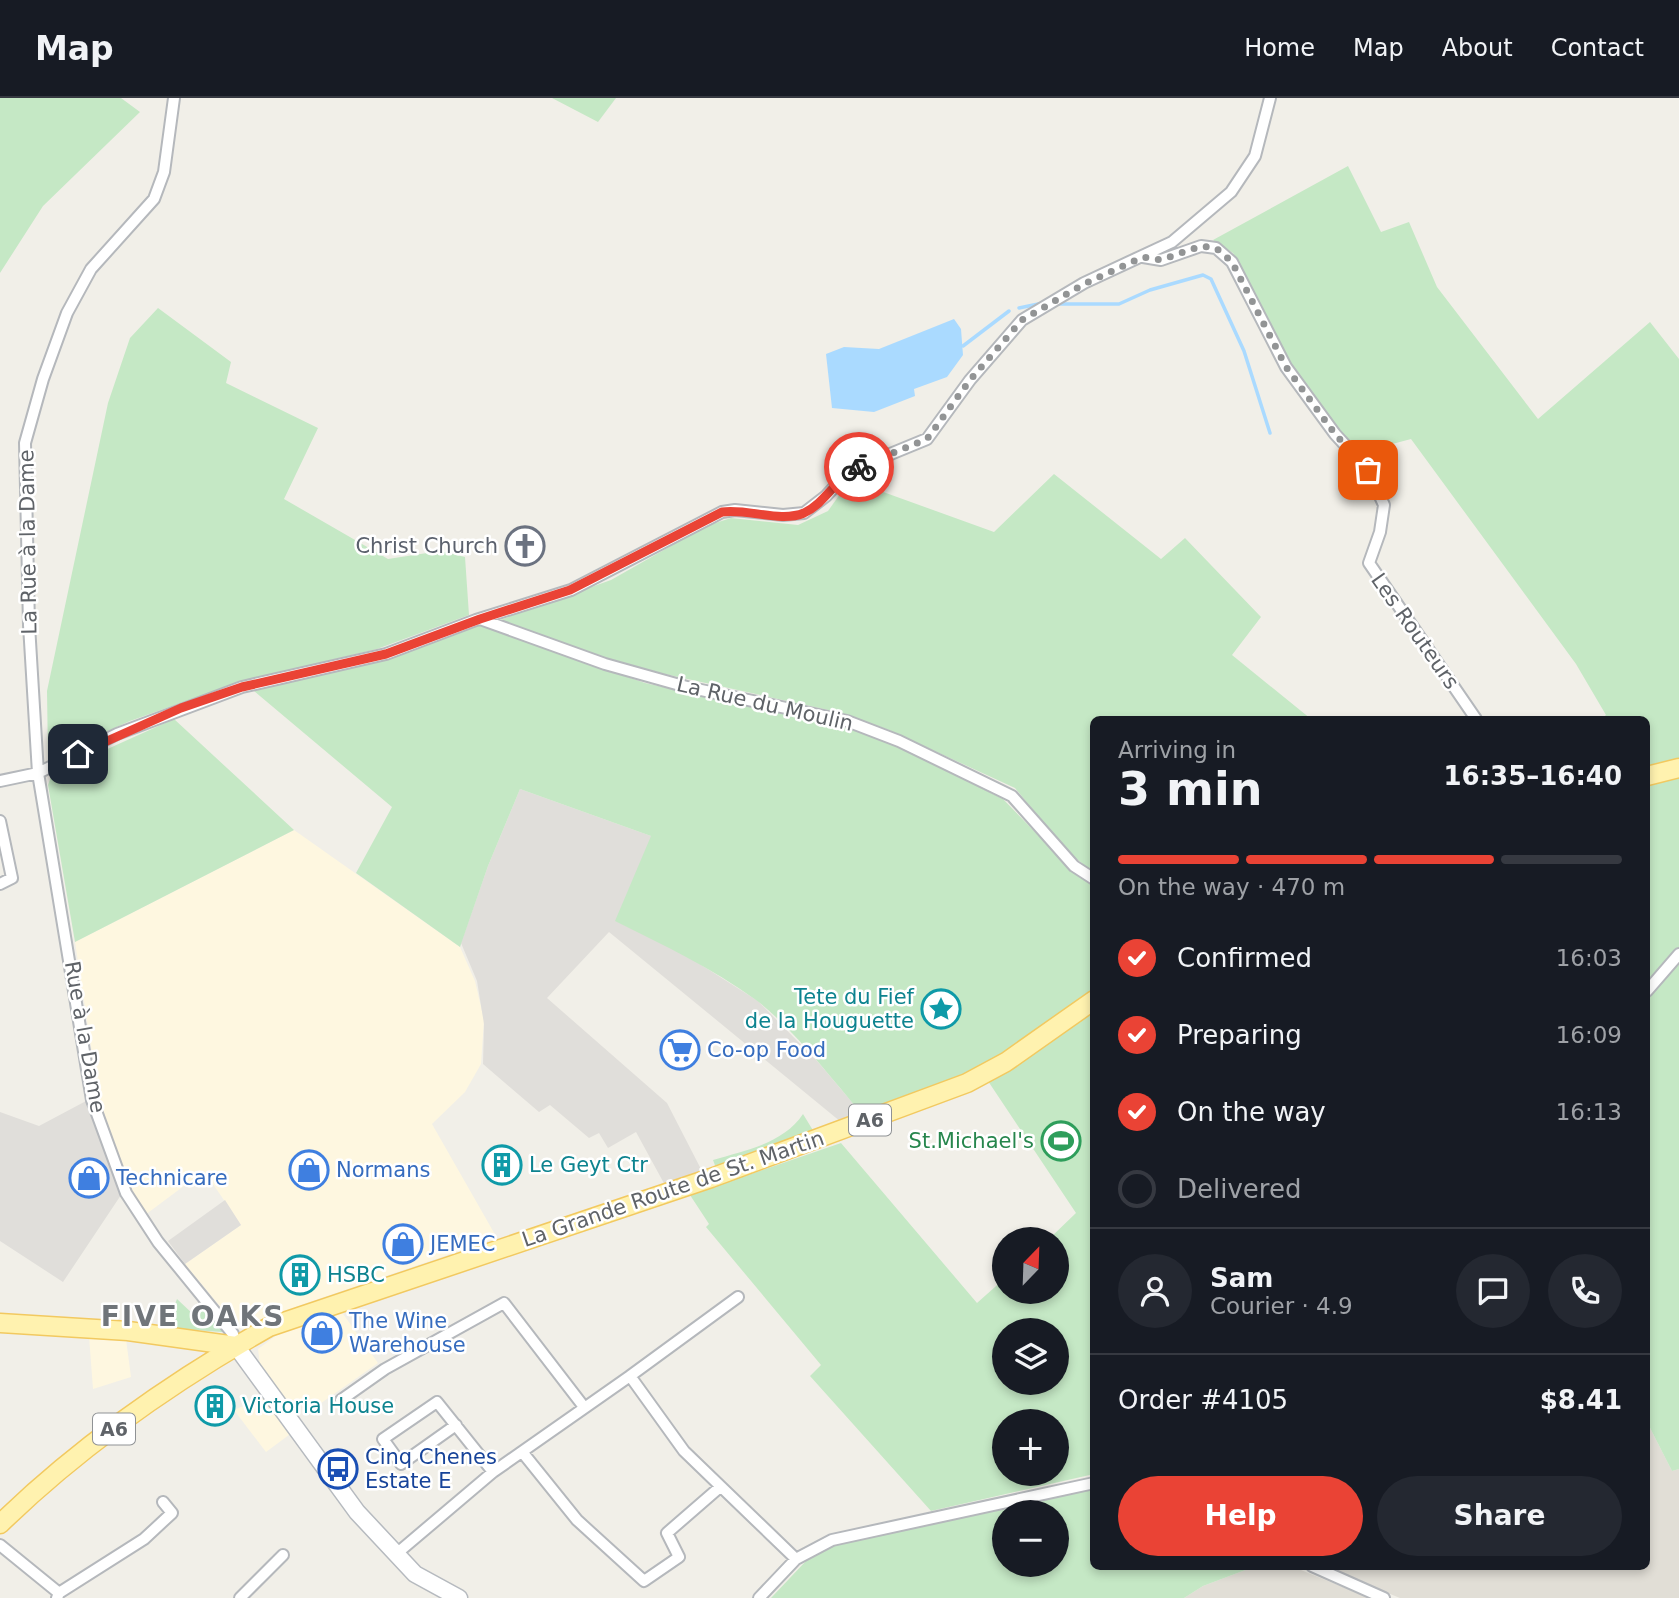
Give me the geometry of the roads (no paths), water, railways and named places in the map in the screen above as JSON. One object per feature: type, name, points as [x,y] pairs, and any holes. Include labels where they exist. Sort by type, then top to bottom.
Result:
[{"type":"main road","points":[[1650,775],[1679,768]]},
{"type":"main road","name":"La Grande Route de St. Martin","points":[[236,1346],[270,1327],[711,1178],[967,1083],[1006,1062],[1090,1003]]},
{"type":"main road","points":[[0,1323],[195,1339],[236,1346],[357,1512],[415,1574],[459,1598]]},
{"type":"main road","points":[[195,1339],[209,1350],[205,1365]]},
{"type":"main road","name":"A6","points":[[0,1524],[89,1447],[236,1346]]},
{"type":"street","name":"La Rue à la Dame","points":[[38,773],[29,625],[25,443],[43,379],[67,313],[92,269],[154,198],[164,172],[174,98]]},
{"type":"street","points":[[0,781],[38,773],[117,734],[217,695],[315,668],[386,654],[480,619],[570,590],[722,512],[735,510],[783,515],[804,513],[849,471],[927,439],[970,380],[1022,320],[1052,301],[1143,257],[1189,229],[1231,192],[1255,156],[1270,98]]},
{"type":"street","name":"Les Routeurs","points":[[1143,257],[1161,260],[1201,246],[1216,248],[1232,262],[1286,367],[1335,434],[1368,470],[1384,505],[1380,532],[1369,563],[1474,716]]},
{"type":"street","name":"La Rue du Moulin","points":[[480,619],[605,664],[687,687],[847,721],[899,741],[1012,796],[1074,866],[1090,876]]},
{"type":"street","name":"Rue à la Dame","points":[[38,773],[92,1100],[126,1193],[158,1242],[233,1334],[236,1346]]},
{"type":"street","points":[[0,821],[12,878],[0,884]]},
{"type":"street","points":[[1650,988],[1679,954]]},
{"type":"street","points":[[396,1555],[493,1472],[738,1297]]},
{"type":"street","points":[[341,1400],[384,1369],[504,1303],[584,1407]]},
{"type":"street","points":[[630,1376],[684,1451],[796,1559]]},
{"type":"street","points":[[456,1425],[401,1464],[383,1439],[437,1402],[456,1425],[493,1472]]},
{"type":"street","points":[[523,1453],[576,1520],[644,1581],[680,1556],[667,1532],[720,1487]]},
{"type":"street","points":[[759,1598],[796,1559],[832,1540],[1090,1484]]},
{"type":"street","points":[[0,1545],[58,1596],[144,1538],[172,1513],[163,1503]]},
{"type":"street","points":[[240,1598],[283,1555]]},
{"type":"street","points":[[1321,1570],[1384,1598]]},
{"type":"water","points":[[954,319],[961,329],[963,355],[947,377],[914,389],[915,396],[874,412],[832,408],[826,354],[844,347],[879,349]]},
{"type":"waterway","points":[[1056,304],[1119,304],[1150,290],[1203,275],[1211,279],[1244,351],[1270,433]]},
{"type":"waterway","points":[[1019,308],[1043,303]]},
{"type":"waterway","points":[[963,346],[1009,311]]},
{"type":"place","name":"Christ Church","points":[[525,546]]},
{"type":"place","name":"Tete du Fief de la Houguette","points":[[941,1009]]},
{"type":"place","name":"Co-op Food","points":[[680,1050]]},
{"type":"place","name":"St.Michael's","points":[[1061,1141]]},
{"type":"place","name":"Le Geyt Ctr","points":[[502,1165]]},
{"type":"place","name":"Normans","points":[[309,1170]]},
{"type":"place","name":"Technicare","points":[[89,1178]]},
{"type":"place","name":"JEMEC","points":[[403,1244]]},
{"type":"place","name":"HSBC","points":[[300,1275]]},
{"type":"place","name":"The Wine Warehouse","points":[[322,1333]]},
{"type":"place","name":"Victoria House","points":[[215,1406]]},
{"type":"place","name":"Cinq Chenes Estate E","points":[[338,1469]]},
{"type":"district","name":"FIVE OAKS","points":[[193,1316]]}]
